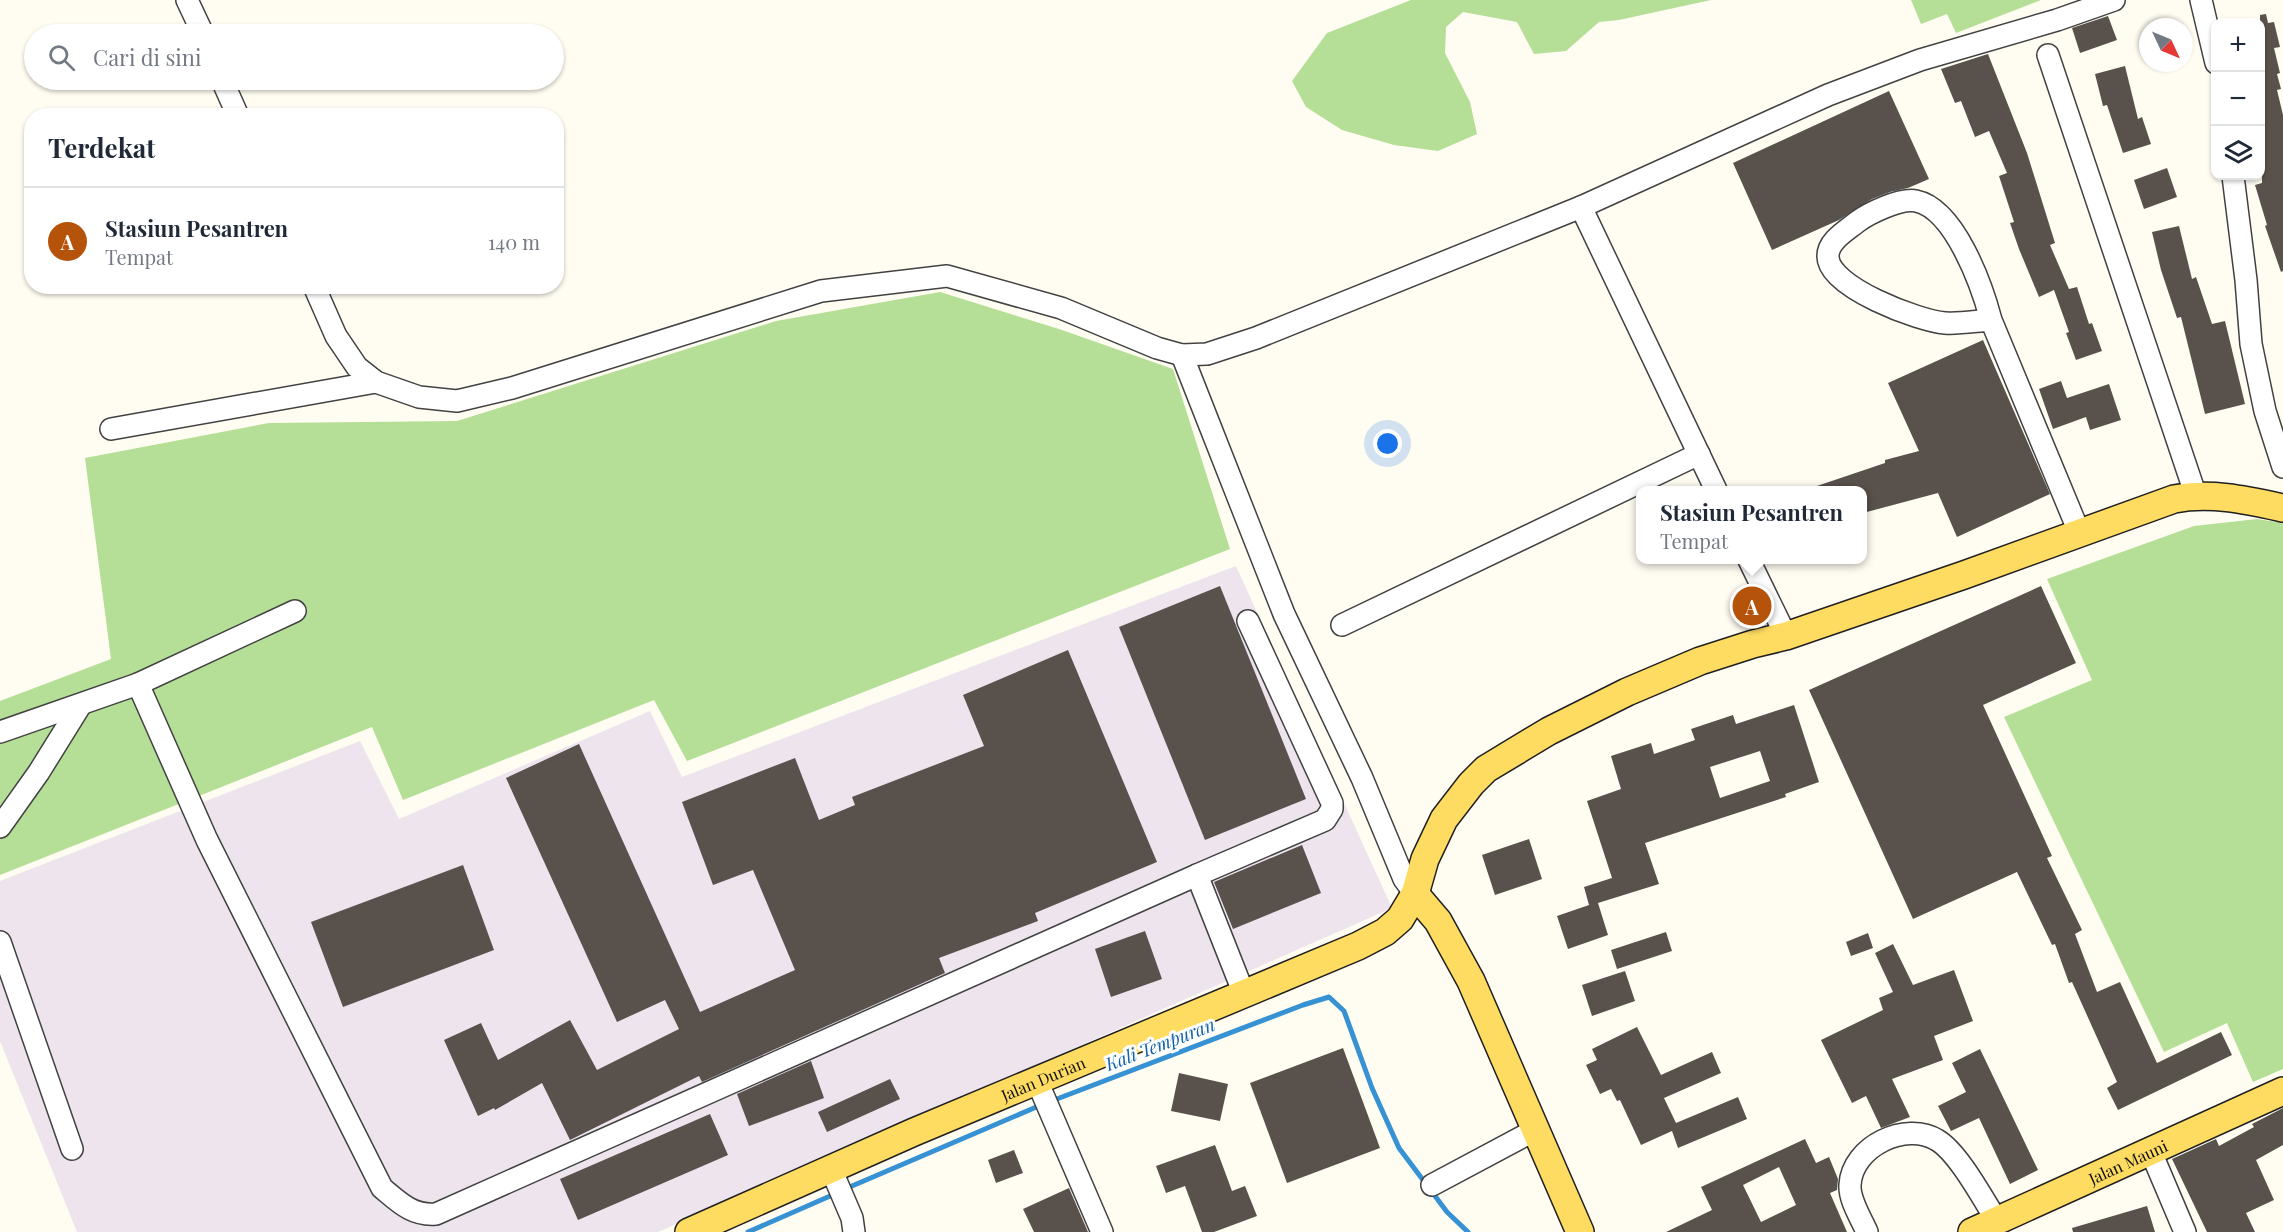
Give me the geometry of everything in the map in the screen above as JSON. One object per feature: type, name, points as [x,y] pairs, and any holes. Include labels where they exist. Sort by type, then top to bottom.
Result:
[{"type":"main road","name":"Jalan Durian","points":[[689,1232],[835,1178],[1037,1081],[1358,946],[1385,932],[1400,919],[1415,894],[1425,859],[1444,819],[1456,801],[1486,769],[1549,731],[1653,680],[1717,655],[1786,636],[1964,575],[2174,499],[2196,496],[2226,497],[2283,508]]},
{"type":"main road","points":[[1415,894],[1438,921],[1471,981],[1580,1232]]},
{"type":"main road","name":"Jalan Mauni","points":[[1972,1232],[2283,1091]]},
{"type":"street","points":[[187,0],[198,24]]},
{"type":"street","points":[[318,294],[336,336],[357,367],[376,382],[419,397],[457,401],[512,388],[821,291],[947,276],[1061,308],[1157,348],[1182,355],[1207,354],[1239,345],[1581,207],[1828,94],[1920,60],[2058,20],[2114,0]]},
{"type":"street","points":[[2201,0],[2211,42]]},
{"type":"street","points":[[2048,55],[2196,496]]},
{"type":"street","points":[[226,90],[234,108]]},
{"type":"street","points":[[2234,180],[2246,280],[2251,344],[2268,419],[2283,467]]},
{"type":"street","points":[[1991,320],[1946,323],[1920,318],[1893,308],[1866,295],[1843,278],[1830,265],[1827,254],[1835,239],[1860,220],[1893,204],[1914,200],[1930,207],[1944,220],[1964,246],[1991,320],[2079,532]]},
{"type":"street","points":[[1581,207],[1714,486]]},
{"type":"street","points":[[1182,355],[1284,614],[1362,778],[1404,879],[1415,894]]},
{"type":"street","points":[[111,429],[376,382]]},
{"type":"street","points":[[2268,419],[2283,403]]},
{"type":"street","points":[[1342,625],[1699,454]]},
{"type":"street","points":[[1751,564],[1786,636]]},
{"type":"street","points":[[0,732],[138,684],[295,611]]},
{"type":"street","points":[[138,684],[207,840],[382,1188],[405,1208],[423,1215],[446,1210],[1325,820],[1332,809],[1332,803],[1248,621]]},
{"type":"street","points":[[0,827],[39,772],[80,706]]},
{"type":"street","points":[[1197,875],[1244,994]]},
{"type":"street","points":[[0,942],[72,1149]]},
{"type":"street","points":[[1037,1081],[1102,1232]]},
{"type":"street","points":[[1432,1185],[1535,1130]]},
{"type":"street","points":[[1867,1232],[1850,1186],[1854,1169],[1864,1154],[1888,1138],[1907,1132],[1927,1134],[1941,1141],[1961,1166],[1996,1221]]},
{"type":"street","points":[[2151,1152],[2185,1232]]},
{"type":"street","points":[[835,1178],[853,1225]]},
{"type":"shaded area","points":[[1236,566],[1392,908],[658,1232],[77,1232],[0,1041],[0,881],[360,741],[399,819],[650,711],[682,777]]},
{"type":"green space","points":[[1411,0],[1711,0],[1619,20],[1599,22],[1566,51],[1534,54],[1517,22],[1463,12],[1446,27],[1445,53],[1470,102],[1477,134],[1438,151],[1394,145],[1342,130],[1306,107],[1292,81],[1327,33]]},
{"type":"green space","points":[[1911,0],[2041,0],[1956,33],[1947,14],[1921,24]]},
{"type":"green space","points":[[940,292],[1059,329],[1173,369],[1230,549],[687,761],[654,700],[403,800],[372,727],[0,875],[0,701],[111,659],[85,458],[269,423],[457,421],[776,321]]},
{"type":"green space","points":[[2257,519],[2283,523],[2283,1069],[2253,1082],[2227,1023],[2164,1052],[2004,717],[2092,680],[2047,579],[2194,526]]},
{"type":"building","points":[[2266,14],[2268,23],[2274,22],[2280,47],[2274,48],[2280,73],[2277,74],[2281,89],[2277,90],[2283,115],[2283,271],[2281,272],[2265,226],[2267,225],[2255,185],[2265,180],[2265,18],[2260,18],[2260,15]]},
{"type":"building","points":[[2108,16],[2117,40],[2080,53],[2072,28]]},
{"type":"building","points":[[1988,54],[2027,153],[2055,243],[2050,245],[2069,289],[2077,287],[2089,324],[2092,323],[2102,351],[2076,360],[2054,290],[2039,297],[2019,249],[2010,223],[2014,222],[1999,176],[2007,173],[1989,131],[1975,137],[1961,101],[1955,103],[1941,69]]},
{"type":"building","points":[[2125,66],[2138,119],[2142,117],[2151,144],[2123,153],[2107,105],[2103,106],[2095,74]]},
{"type":"building","points":[[1889,91],[1929,179],[1872,199],[1839,220],[1772,250],[1733,163]]},
{"type":"building","points":[[2167,168],[2177,197],[2144,209],[2134,180]]},
{"type":"building","points":[[2179,226],[2192,279],[2196,277],[2212,324],[2225,321],[2245,404],[2205,414],[2181,317],[2177,318],[2161,270],[2152,232]]},
{"type":"building","points":[[1983,340],[2050,494],[1957,537],[1938,493],[1867,512],[1867,486],[1817,486],[1885,463],[1885,460],[1919,451],[1888,383]]},
{"type":"building","points":[[2061,381],[2067,398],[2109,384],[2121,420],[2090,430],[2086,417],[2053,429],[2039,389]]},
{"type":"building","points":[[1220,586],[1306,799],[1205,840],[1119,627]]},
{"type":"building","points":[[2041,586],[2076,663],[1983,705],[2052,856],[2047,858],[2082,930],[2075,934],[2097,992],[2120,982],[2157,1063],[2221,1032],[2232,1055],[2118,1110],[2107,1088],[2117,1082],[2072,982],[2069,983],[2055,944],[2052,945],[2017,872],[1913,919],[1809,690]]},
{"type":"building","points":[[1750,591],[1763,618],[1745,625],[1733,598]]},
{"type":"building","points":[[1068,650],[1157,862],[1035,913],[1038,921],[939,958],[945,973],[702,1082],[699,1076],[570,1140],[542,1083],[495,1110],[494,1108],[478,1116],[444,1040],[481,1023],[498,1060],[570,1020],[597,1070],[679,1029],[665,1000],[617,1022],[506,778],[579,744],[700,1012],[795,970],[753,870],[713,885],[682,802],[795,758],[819,820],[855,805],[852,797],[984,746],[963,695]]},
{"type":"building","points":[[1794,705],[1819,782],[1785,794],[1786,797],[1645,843],[1659,884],[1598,903],[1608,935],[1568,949],[1557,916],[1589,905],[1584,887],[1612,878],[1587,801],[1621,789],[1611,756],[1651,743],[1654,754],[1695,740],[1691,729],[1733,715],[1736,724]],"holes":[[[1760,751],[1770,781],[1720,798],[1710,767]]]},
{"type":"building","points":[[1529,839],[1542,879],[1495,895],[1482,855]]},
{"type":"building","points":[[1302,845],[1321,893],[1233,929],[1214,882]]},
{"type":"building","points":[[463,865],[494,950],[343,1007],[311,922]]},
{"type":"building","points":[[1145,931],[1162,979],[1111,997],[1095,949]]},
{"type":"building","points":[[1666,932],[1672,951],[1617,969],[1611,950]]},
{"type":"building","points":[[1868,933],[1873,948],[1851,956],[1846,942]]},
{"type":"building","points":[[1893,944],[1913,985],[1954,970],[1973,1021],[1934,1036],[1943,1060],[1892,1079],[1910,1117],[1881,1128],[1866,1096],[1852,1103],[1821,1040],[1883,1010],[1879,998],[1893,992],[1875,953]]},
{"type":"building","points":[[1625,971],[1635,1001],[1592,1016],[1582,985]]},
{"type":"building","points":[[1637,1027],[1661,1075],[1712,1052],[1721,1073],[1664,1098],[1676,1123],[1738,1097],[1747,1119],[1678,1148],[1672,1131],[1641,1145],[1620,1100],[1617,1101],[1611,1089],[1600,1094],[1586,1065],[1597,1060],[1592,1049]]},
{"type":"building","points":[[1343,1048],[1380,1148],[1287,1183],[1250,1083]]},
{"type":"building","points":[[1980,1049],[2038,1170],[2010,1184],[1979,1118],[1951,1131],[1938,1106],[1966,1092],[1952,1063]]},
{"type":"building","points":[[811,1061],[824,1098],[749,1126],[737,1094]]},
{"type":"building","points":[[1179,1073],[1228,1084],[1220,1121],[1171,1111]]},
{"type":"building","points":[[890,1079],[900,1099],[827,1132],[818,1112]]},
{"type":"building","points":[[2283,1108],[2283,1145],[2256,1160],[2274,1200],[2246,1213],[2255,1232],[2207,1232],[2172,1159],[2216,1139],[2219,1146],[2254,1127],[2252,1124]]},
{"type":"building","points":[[710,1114],[728,1155],[578,1220],[560,1179]]},
{"type":"building","points":[[1805,1139],[1816,1163],[1829,1157],[1838,1179],[1837,1190],[1830,1193],[1847,1232],[1666,1232],[1712,1210],[1701,1187]],"holes":[[[1779,1167],[1796,1205],[1761,1222],[1743,1185]]]},
{"type":"building","points":[[1215,1145],[1232,1191],[1245,1186],[1257,1216],[1214,1232],[1202,1232],[1185,1186],[1166,1193],[1156,1166]]},
{"type":"building","points":[[1014,1150],[1023,1173],[996,1183],[988,1160]]},
{"type":"building","points":[[1069,1188],[1088,1232],[1034,1232],[1023,1209]]},
{"type":"building","points":[[2147,1206],[2155,1232],[2073,1232],[2072,1228]]},
{"type":"waterway","name":"Kali Tempuran","points":[[1049,1102],[1329,997],[1344,1011],[1372,1088],[1399,1148],[1447,1212],[1468,1232]]},
{"type":"waterway","name":"Kali Tempuran","points":[[845,1189],[1041,1105]]},
{"type":"waterway","name":"Kali Tempuran","points":[[748,1232],[837,1193]]},
{"type":"place","name":"Stasiun Pesantren","points":[[1752,606]]}]
